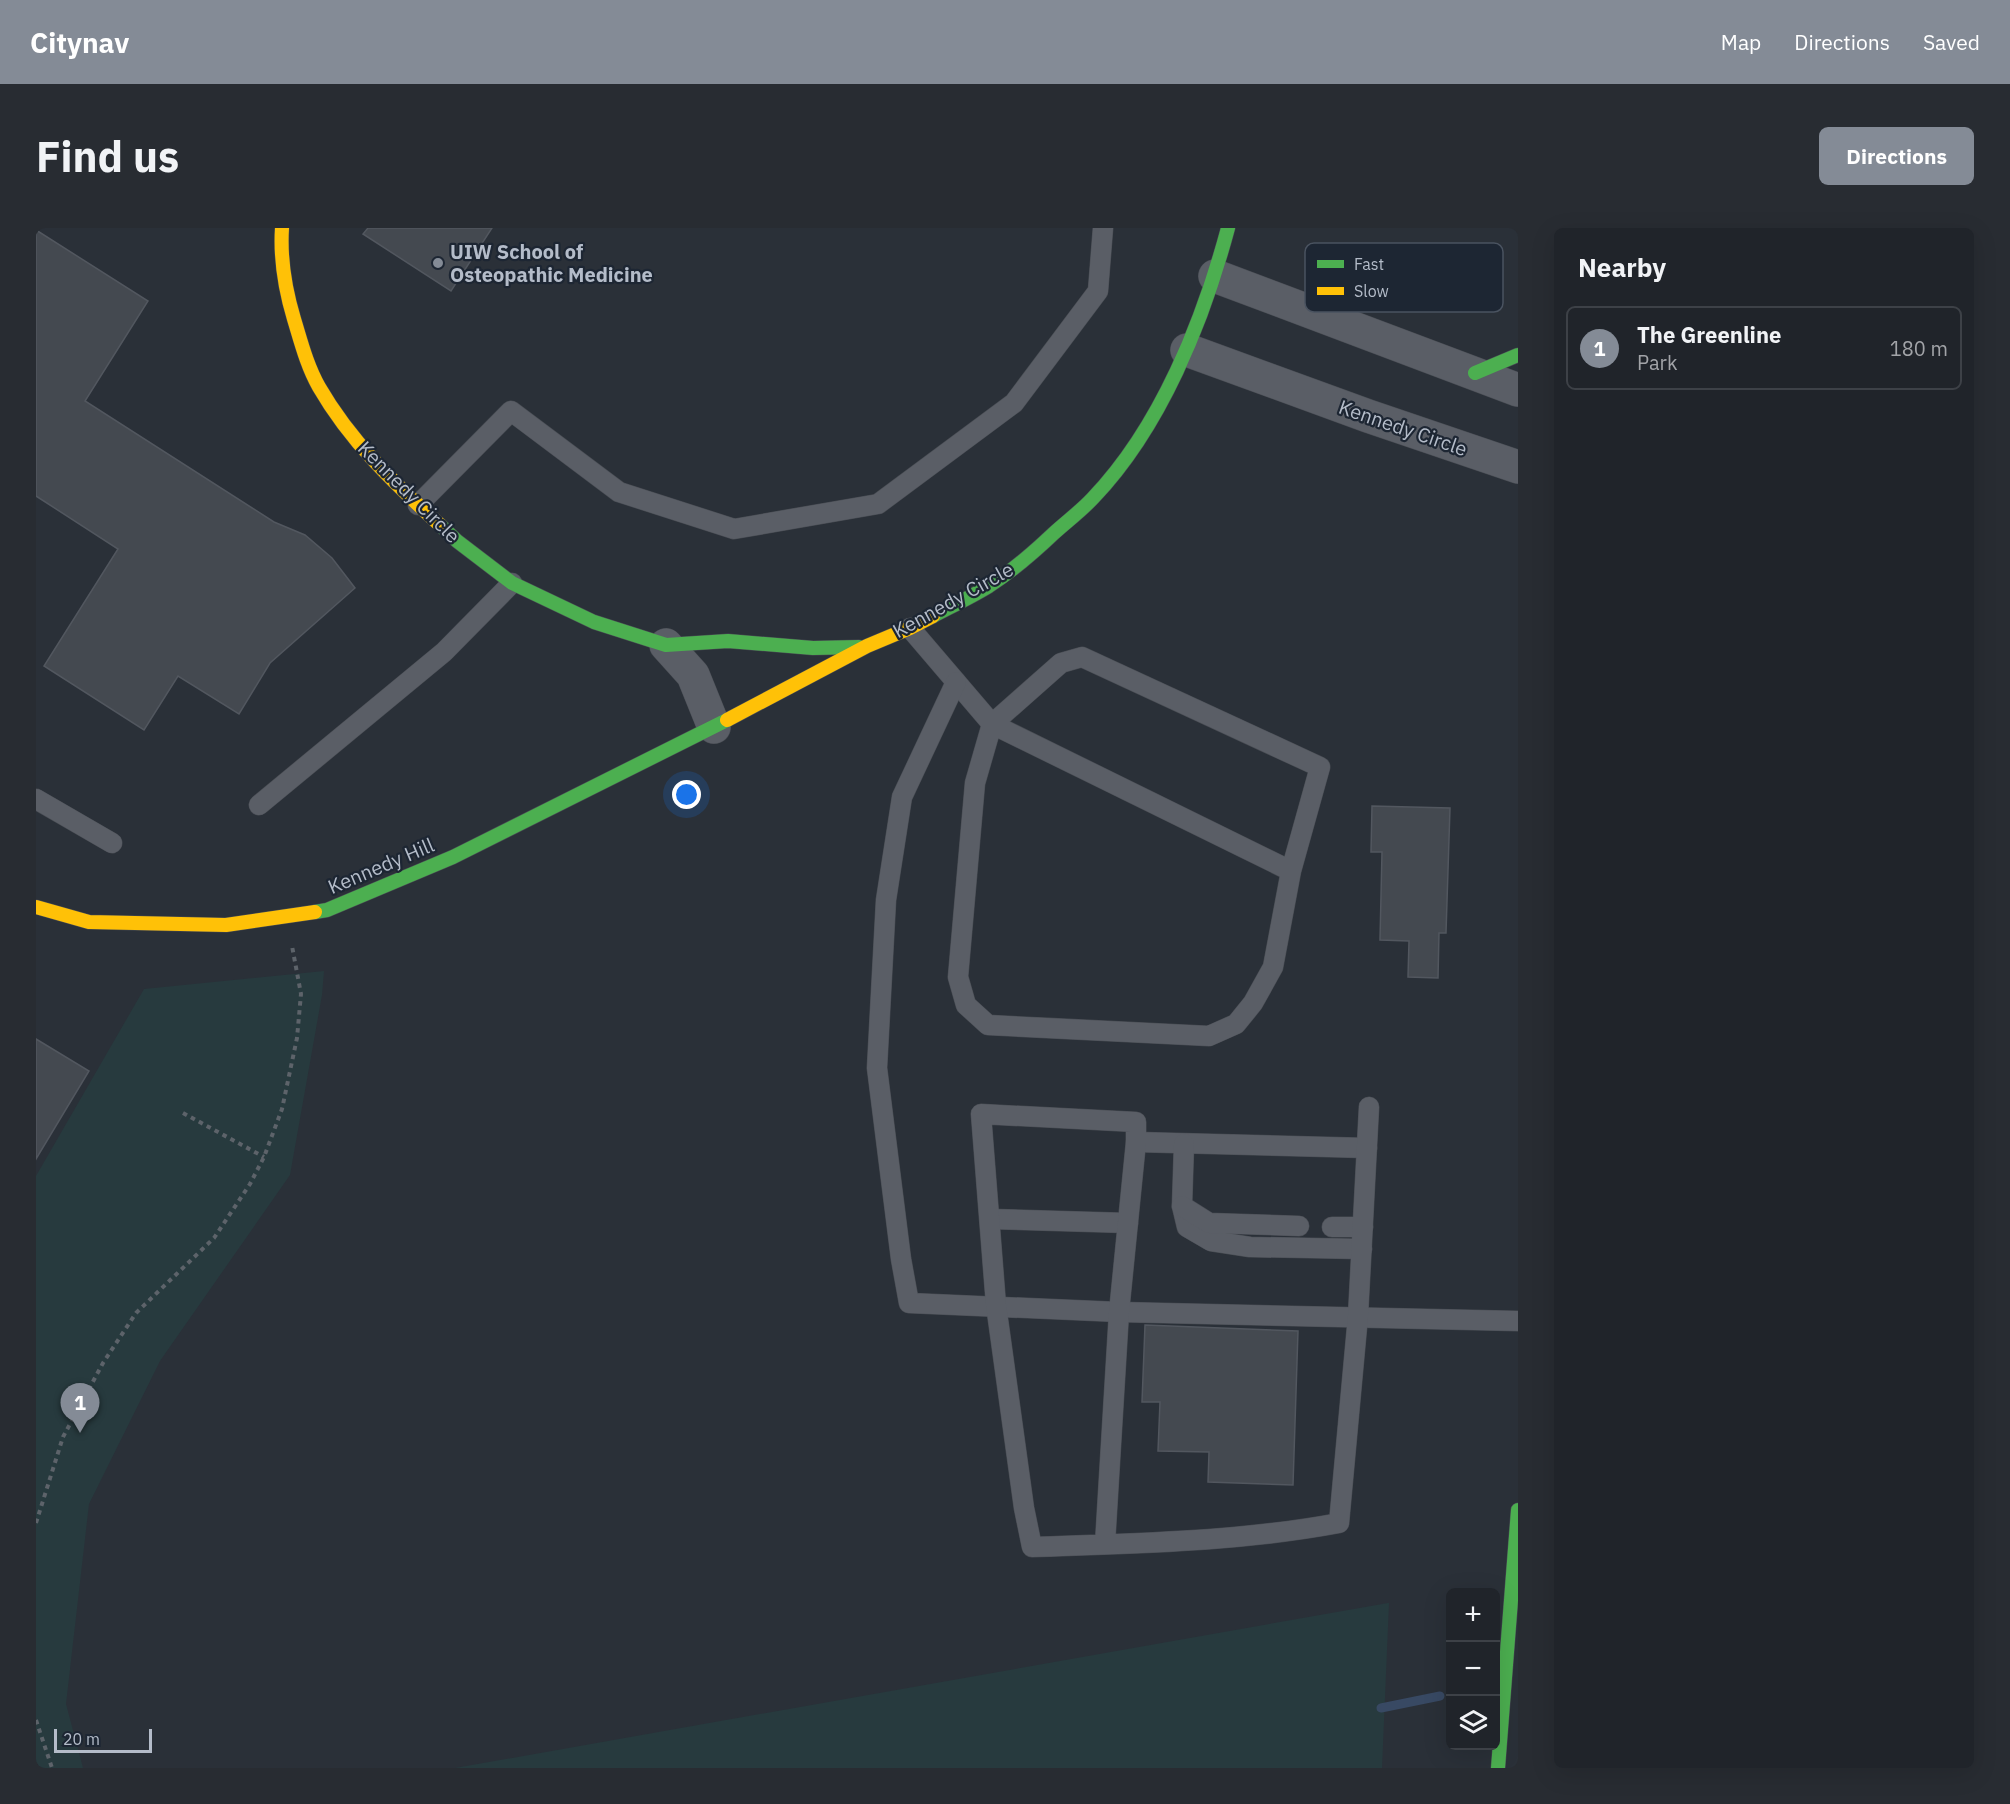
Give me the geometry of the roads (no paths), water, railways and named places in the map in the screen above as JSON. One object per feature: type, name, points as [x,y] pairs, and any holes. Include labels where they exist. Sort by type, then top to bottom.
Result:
[{"type":"street","name":"Kennedy Circle","points":[[282,228],[281,243],[286,291],[303,350],[319,387],[358,443],[386,475],[457,541],[512,584],[594,622],[666,645],[728,640],[813,648],[867,646]]},
{"type":"street","name":"Kennedy Circle","points":[[714,727],[867,646],[910,628],[999,578],[1028,557],[1093,498],[1120,466],[1152,417],[1187,350],[1215,276],[1228,228]]},
{"type":"street","points":[[1215,276],[1305,310]]},
{"type":"street","points":[[1311,312],[1518,390]]},
{"type":"street","name":"Kennedy Circle","points":[[1187,350],[1368,416],[1518,467]]},
{"type":"street","points":[[1474,373],[1518,355]]},
{"type":"street","points":[[666,645],[693,675],[714,727]]},
{"type":"street","name":"Kennedy Hill","points":[[36,907],[89,922],[226,925],[327,910],[453,857],[714,727]]},
{"type":"street","points":[[1498,1768],[1518,1510]]},
{"type":"lane","points":[[418,505],[511,411],[619,492],[734,529],[878,504],[1014,403],[1098,291],[1103,228]]},
{"type":"lane","points":[[259,805],[444,652],[512,584]]},
{"type":"lane","points":[[910,628],[992,724],[1291,871]]},
{"type":"lane","points":[[1082,657],[1320,767],[1291,871],[1274,967],[1253,1003],[1236,1024],[1209,1036],[988,1025],[966,1005],[958,977],[975,783],[992,724],[1061,663],[1082,657]]},
{"type":"lane","points":[[956,682],[902,797],[886,900],[878,1068],[901,1259],[909,1303],[1119,1312],[1518,1321]]},
{"type":"lane","points":[[36,799],[112,843]]},
{"type":"lane","points":[[1105,1544],[1119,1312],[1136,1122],[981,1114],[996,1305],[1024,1508],[1032,1547],[1170,1543],[1296,1531],[1339,1523],[1358,1316],[1369,1107]]},
{"type":"lane","points":[[1136,1142],[1367,1148]]},
{"type":"lane","points":[[1184,1144],[1182,1206],[1187,1227],[1211,1241],[1250,1247],[1362,1249]]},
{"type":"lane","points":[[1182,1206],[1209,1223],[1299,1226]]},
{"type":"lane","points":[[990,1219],[1128,1223]]},
{"type":"lane","points":[[1332,1227],[1364,1227]]},
{"type":"waterway","points":[[1381,1708],[1440,1696]]},
{"type":"place","name":"UIW School of Osteopathic Medicine","points":[[438,263]]},
{"type":"place","name":"The Greenline","points":[[80,1433]]}]
